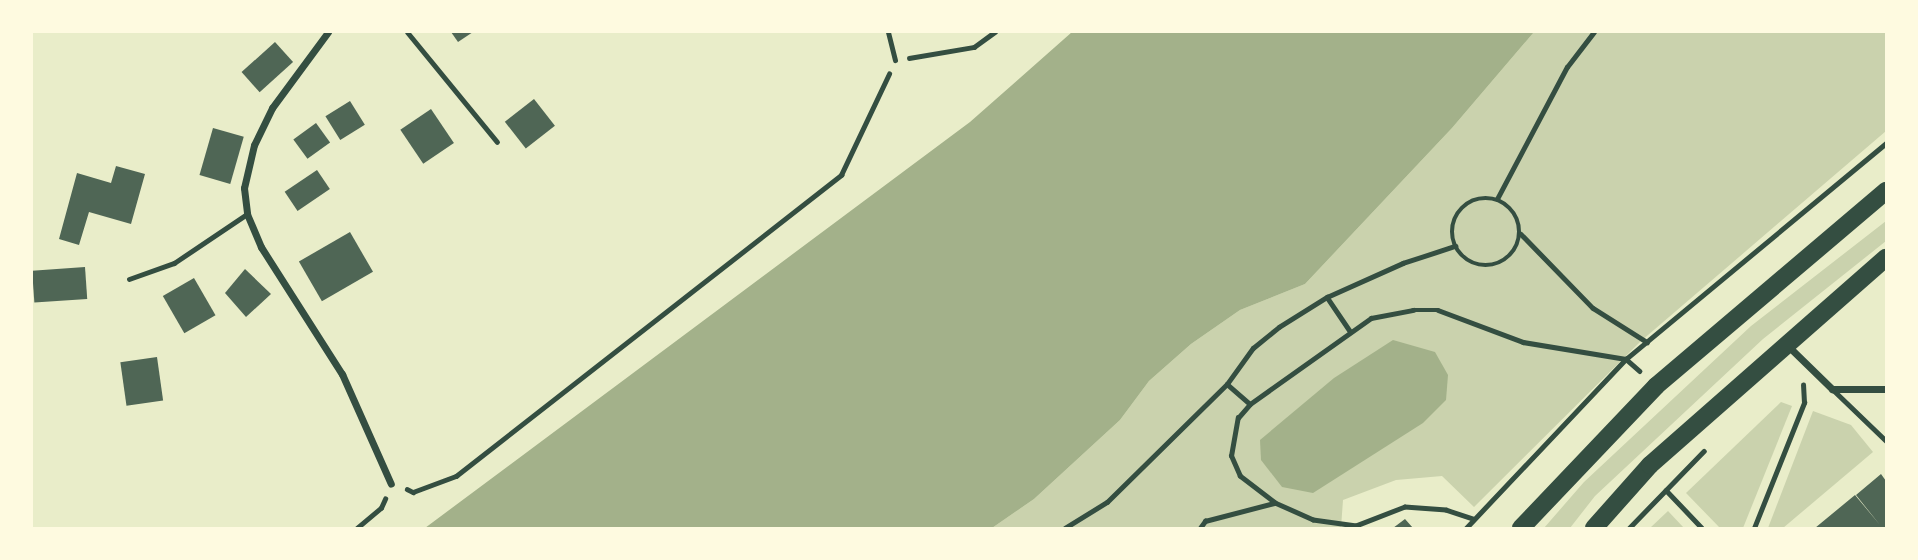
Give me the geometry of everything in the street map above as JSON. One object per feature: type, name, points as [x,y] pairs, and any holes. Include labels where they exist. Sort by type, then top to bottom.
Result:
[{"type":"main road","points":[[1521,528],[1657,386],[1886,191]]},
{"type":"main road","points":[[1594,528],[1650,465],[1785,343],[1886,258]]},
{"type":"street","points":[[328,32],[272,107],[254,145],[244,188],[247,214],[261,247],[337,363],[391,484]]},
{"type":"street","points":[[1785,343],[1832,388],[1886,389]]},
{"type":"lane","points":[[407,32],[497,142]]},
{"type":"lane","points":[[888,32],[895,60]]},
{"type":"lane","points":[[129,279],[174,262],[247,214]]},
{"type":"lane","points":[[1832,388],[1886,441]]},
{"type":"path","points":[[358,528],[381,508],[391,484],[413,492],[456,476],[841,175],[895,60],[974,47],[995,32]]},
{"type":"path","points":[[1497,199],[1566,67],[1594,32]]},
{"type":"path","points":[[1466,528],[1626,359],[1886,143]]},
{"type":"path","points":[[1521,233],[1512,254],[1493,266],[1471,263],[1455,246],[1453,224],[1465,205],[1475,200],[1497,199],[1515,212],[1521,233],[1593,309],[1647,342]]},
{"type":"path","points":[[1065,528],[1107,502],[1227,384],[1253,348],[1327,297],[1403,263],[1455,246]]},
{"type":"path","points":[[1327,297],[1350,331]]},
{"type":"path","points":[[1473,519],[1446,510],[1405,508],[1356,526],[1313,520],[1275,503],[1240,476],[1231,456],[1238,418],[1250,404],[1371,318],[1438,310],[1523,342],[1626,359],[1657,386]]},
{"type":"path","points":[[1754,528],[1804,403],[1802,359]]},
{"type":"path","points":[[1227,384],[1250,404]]},
{"type":"path","points":[[1665,491],[1702,528]]},
{"type":"path","points":[[1200,528],[1205,521],[1275,503]]},
{"type":"shaded area","points":[[1072,32],[1534,32],[1452,128],[1305,284],[1240,310],[1191,344],[1149,381],[1120,420],[1034,499],[992,528],[425,528],[970,122]]},
{"type":"shaded area","points":[[1534,32],[1886,32],[1886,131],[1641,341],[1474,507],[1442,476],[1396,480],[1343,500],[1341,528],[992,528],[1034,499],[1120,420],[1149,381],[1191,344],[1240,310],[1305,284],[1452,128]]},
{"type":"shaded area","points":[[1886,221],[1886,241],[1763,339],[1595,496],[1570,528],[1544,528],[1584,482],[1751,326]]},
{"type":"shaded area","points":[[1393,340],[1435,352],[1448,375],[1446,400],[1423,423],[1313,493],[1282,487],[1261,460],[1260,440],[1334,378]]},
{"type":"shaded area","points":[[1781,402],[1792,406],[1743,528],[1720,528],[1686,493]]},
{"type":"shaded area","points":[[1813,411],[1851,425],[1873,452],[1783,528],[1768,528]]},
{"type":"shaded area","points":[[1668,511],[1684,528],[1650,528]]},
{"type":"building","points":[[451,32],[473,32],[458,42]]},
{"type":"building","points":[[275,42],[293,62],[260,92],[242,72]]},
{"type":"building","points":[[534,99],[555,126],[526,149],[505,122]]},
{"type":"building","points":[[350,101],[365,125],[340,140],[325,116]]},
{"type":"building","points":[[431,109],[454,143],[423,164],[400,130]]},
{"type":"building","points":[[316,123],[330,142],[307,159],[293,139]]},
{"type":"building","points":[[213,128],[244,137],[230,184],[199,175]]},
{"type":"building","points":[[116,166],[145,174],[131,224],[89,212],[79,245],[59,239],[77,173],[111,183]]},
{"type":"building","points":[[317,170],[330,189],[298,211],[285,192]]},
{"type":"building","points":[[350,232],[373,272],[322,301],[299,262]]},
{"type":"building","points":[[85,267],[87,299],[34,303],[32,271]]},
{"type":"building","points":[[245,269],[271,294],[246,317],[225,293]]},
{"type":"building","points":[[194,278],[216,315],[184,333],[163,296]]},
{"type":"building","points":[[157,357],[163,401],[126,406],[120,362]]},
{"type":"building","points":[[1881,474],[1886,481],[1886,528],[1815,528],[1855,495],[1880,525],[1856,495]]},
{"type":"building","points":[[1405,519],[1413,528],[1393,528]]}]
